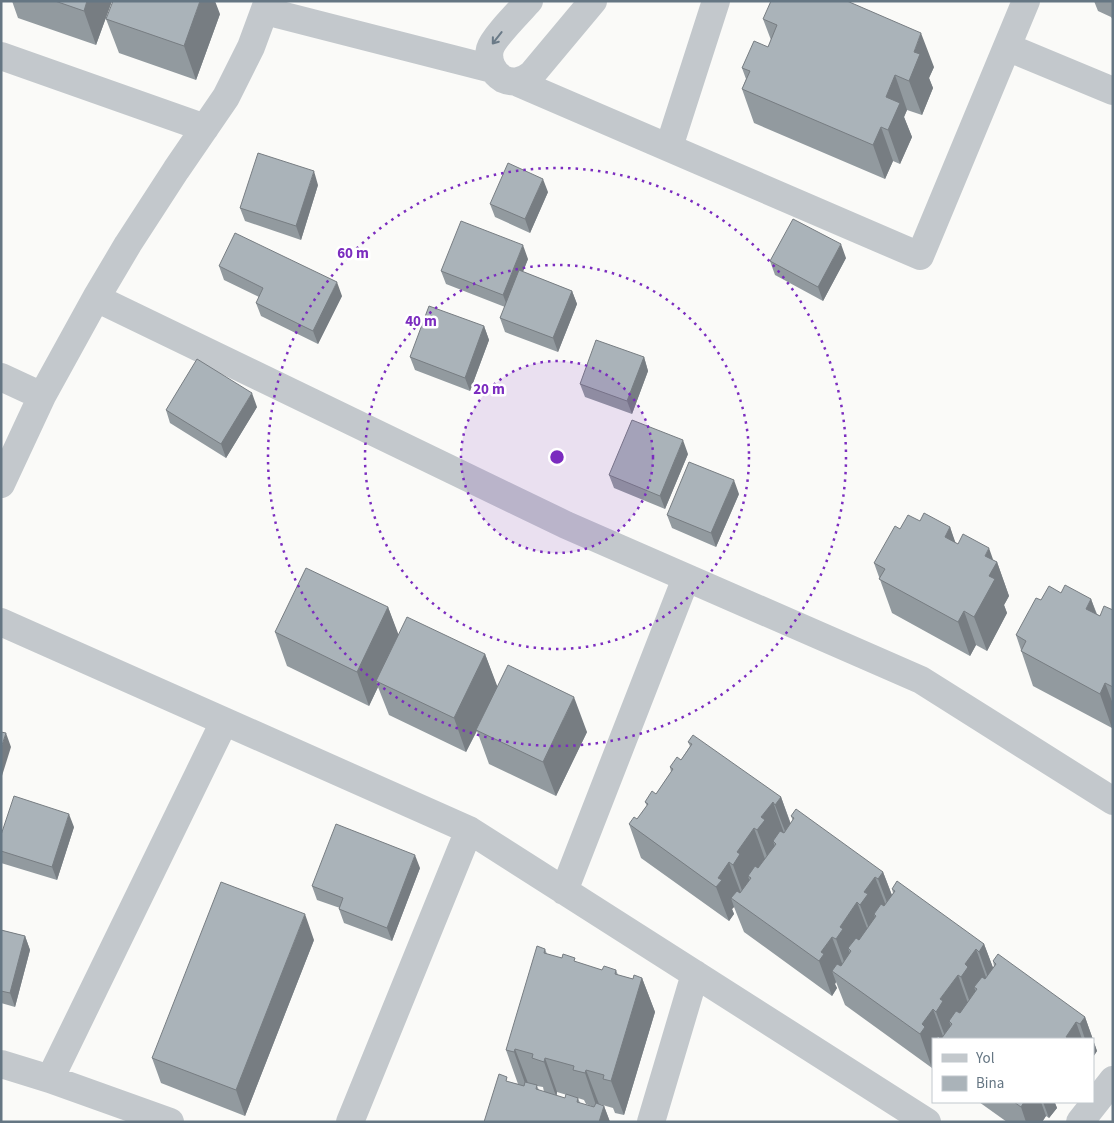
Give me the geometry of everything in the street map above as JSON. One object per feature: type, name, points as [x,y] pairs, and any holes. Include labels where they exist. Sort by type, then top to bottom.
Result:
[{"type":"street","points":[[529,1],[490,48],[489,59],[492,69],[499,77],[507,81],[516,82],[669,147],[920,256],[1026,1]]},
{"type":"street","points":[[516,82],[532,74],[593,1]]},
{"type":"street","points":[[669,147],[716,1]]},
{"type":"street","points":[[1,484],[42,396],[96,298],[128,244],[226,97],[251,47],[267,6],[492,69]]},
{"type":"street","points":[[1007,47],[1113,92]]},
{"type":"street","points":[[1,56],[205,128]]},
{"type":"street","points":[[96,298],[566,526],[921,680],[1113,801]]},
{"type":"street","points":[[1,377],[42,396]]},
{"type":"street","points":[[564,891],[686,578]]},
{"type":"street","points":[[1,622],[469,830],[927,1122]]},
{"type":"street","points":[[50,1079],[224,722]]},
{"type":"street","points":[[350,1122],[469,830]]},
{"type":"street","points":[[651,1122],[695,974]]},
{"type":"street","points":[[1,1064],[50,1079],[170,1122]]},
{"type":"street","points":[[1080,1122],[1113,1080]]},
{"type":"building","points":[[55,1],[87,1],[84,11]]},
{"type":"building","points":[[113,1],[200,1],[184,46],[106,19]]},
{"type":"building","points":[[771,1],[847,1],[921,33],[914,52],[920,54],[909,81],[895,75],[886,97],[900,103],[888,130],[881,127],[873,145],[742,89],[750,71],[742,68],[754,41],[768,47],[777,25],[763,19]]},
{"type":"building","points":[[258,153],[314,171],[296,226],[240,208]]},
{"type":"building","points":[[508,163],[543,179],[525,219],[490,204]]},
{"type":"building","points":[[793,219],[841,244],[818,287],[770,261]]},
{"type":"building","points":[[461,221],[523,245],[503,295],[441,271]]},
{"type":"building","points":[[235,233],[337,282],[313,331],[256,303],[263,288],[219,266]]},
{"type":"building","points":[[519,270],[572,291],[553,338],[500,318]]},
{"type":"building","points":[[429,306],[484,326],[465,378],[410,357]]},
{"type":"building","points":[[596,340],[644,357],[627,401],[580,384]]},
{"type":"building","points":[[197,359],[252,393],[221,444],[166,410]]},
{"type":"building","points":[[632,420],[683,440],[660,496],[609,475]]},
{"type":"building","points":[[689,462],[734,480],[711,533],[667,515]]},
{"type":"building","points":[[924,513],[950,527],[945,537],[958,544],[963,534],[989,548],[985,556],[997,562],[989,576],[995,579],[974,617],[964,611],[958,622],[879,579],[885,569],[874,563],[895,526],[900,529],[908,515],[920,521]]},
{"type":"building","points":[[306,568],[388,607],[357,672],[275,632]]},
{"type":"building","points":[[1065,585],[1091,599],[1086,609],[1100,616],[1104,606],[1113,610],[1113,687],[1105,683],[1100,694],[1021,651],[1026,641],[1016,635],[1036,598],[1041,600],[1049,586],[1061,593]]},
{"type":"building","points":[[407,617],[485,654],[454,718],[376,681]]},
{"type":"building","points":[[508,665],[574,697],[543,762],[476,730]]},
{"type":"building","points":[[1,732],[6,733],[1,748]]},
{"type":"building","points":[[693,735],[781,797],[775,805],[773,802],[761,817],[765,820],[757,830],[754,828],[737,852],[740,854],[733,865],[729,862],[718,878],[722,880],[716,887],[629,824],[634,817],[637,819],[648,804],[645,802],[652,791],[656,794],[673,769],[670,767],[677,757],[681,760],[692,744],[688,742]]},
{"type":"building","points":[[14,796],[69,814],[52,867],[1,851],[1,835]]},
{"type":"building","points":[[796,809],[883,872],[878,879],[875,877],[864,892],[868,894],[860,905],[857,902],[840,927],[843,929],[836,939],[832,937],[821,952],[824,954],[819,961],[731,898],[737,891],[740,893],[751,878],[748,876],[755,866],[758,868],[776,844],[773,841],[780,831],[784,833],[794,818],[791,816]]},
{"type":"building","points":[[336,824],[415,855],[387,928],[339,909],[343,898],[312,886]]},
{"type":"building","points":[[897,881],[984,944],[979,952],[976,949],[965,964],[968,967],[961,977],[958,975],[940,999],[943,1001],[936,1012],[933,1009],[922,1024],[925,1027],[920,1034],[832,971],[837,964],[841,966],[851,951],[848,948],[856,938],[859,940],[876,916],[874,914],[881,904],[884,906],[895,891],[892,889]]},
{"type":"building","points":[[221,882],[305,914],[236,1090],[152,1058]]},
{"type":"building","points":[[1,930],[25,936],[10,993],[1,991]]},
{"type":"building","points":[[537,946],[545,949],[544,953],[562,958],[563,954],[575,958],[574,961],[602,970],[604,966],[616,970],[615,974],[633,979],[634,975],[642,978],[611,1081],[603,1079],[604,1075],[586,1070],[585,1073],[573,1070],[574,1066],[545,1058],[544,1062],[532,1058],[533,1054],[515,1049],[514,1052],[506,1050]]},
{"type":"building","points":[[998,954],[1085,1017],[1080,1024],[1076,1022],[1066,1037],[1068,1038],[942,1038],[952,1024],[949,1021],[956,1011],[960,1013],[977,989],[974,987],[982,977],[985,979],[996,964],[993,961]]},
{"type":"building","points":[[499,1074],[507,1077],[506,1081],[524,1086],[525,1082],[537,1085],[536,1089],[565,1098],[566,1094],[578,1098],[577,1102],[594,1107],[596,1103],[604,1106],[599,1122],[484,1122]]},
{"type":"building","points":[[1015,1103],[1023,1103],[1021,1107]]}]
